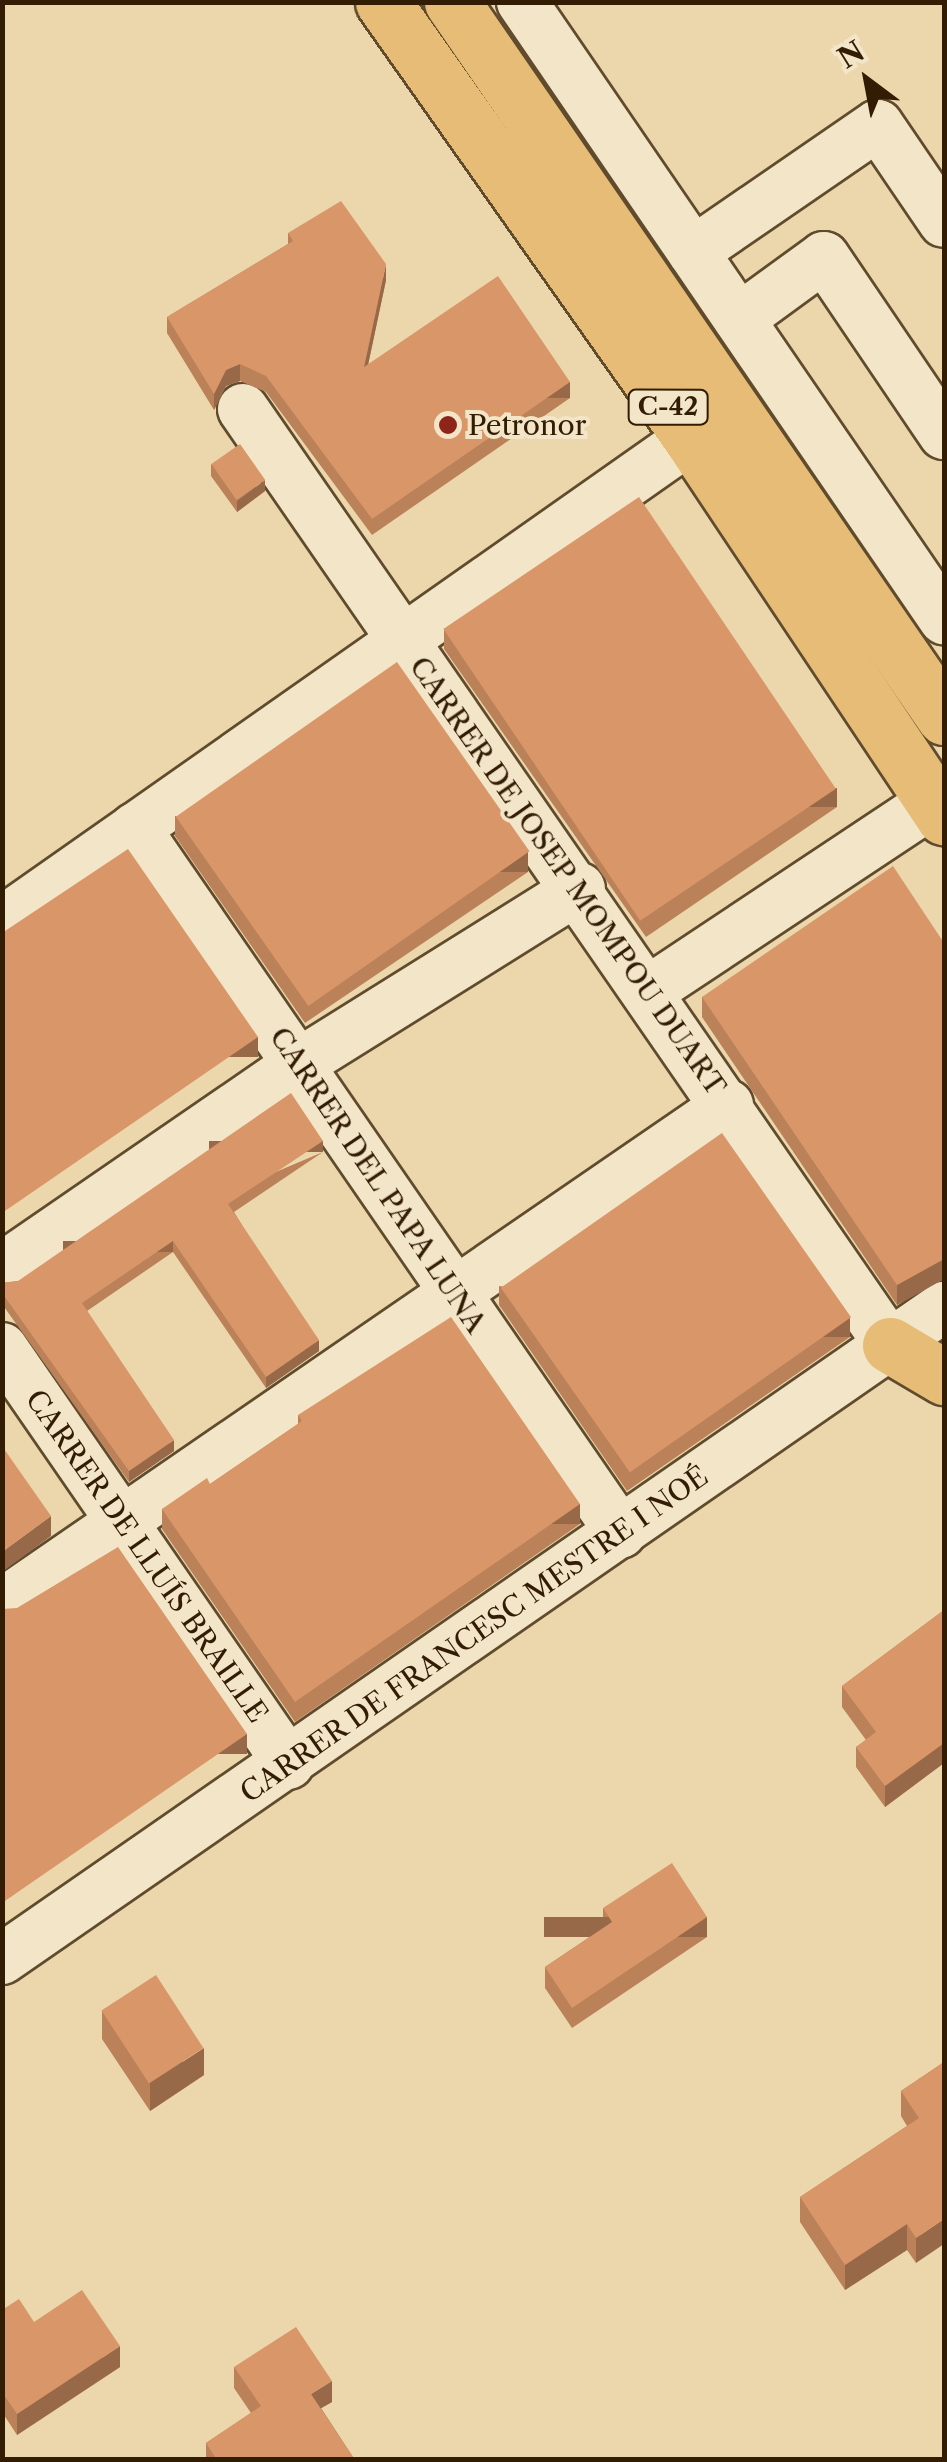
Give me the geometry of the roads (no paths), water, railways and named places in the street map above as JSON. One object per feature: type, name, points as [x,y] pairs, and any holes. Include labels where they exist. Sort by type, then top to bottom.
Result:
[{"type":"main road","name":"C-42","points":[[383,2],[691,438],[939,809]]},
{"type":"main road","name":"C-42","points":[[452,2],[944,717]]},
{"type":"main road","points":[[890,1345],[944,1377]]},
{"type":"street","points":[[522,2],[944,618]]},
{"type":"street","points":[[693,252],[878,125],[944,222]]},
{"type":"street","points":[[739,319],[824,257],[944,434]]},
{"type":"street","name":"CARRER DE JOSEP MOMPOU DUART","points":[[243,409],[580,888],[890,1345]]},
{"type":"street","points":[[2,922],[691,438]]},
{"type":"street","points":[[650,990],[939,809]]},
{"type":"street","name":"CARRER DEL PAPA LUNA","points":[[134,828],[300,1063],[621,1533]]},
{"type":"street","points":[[2,1268],[300,1063],[580,888]]},
{"type":"street","points":[[2,1604],[452,1289],[728,1105]]},
{"type":"street","name":"CARRER DE FRANCESC MESTRE I NOÉ","points":[[2,1960],[944,1307]]},
{"type":"street","name":"CARRER DE LLUÍS BRAILLE","points":[[2,1348],[125,1518],[289,1764]]},
{"type":"place","name":"Petronor","points":[[448,425]]}]
